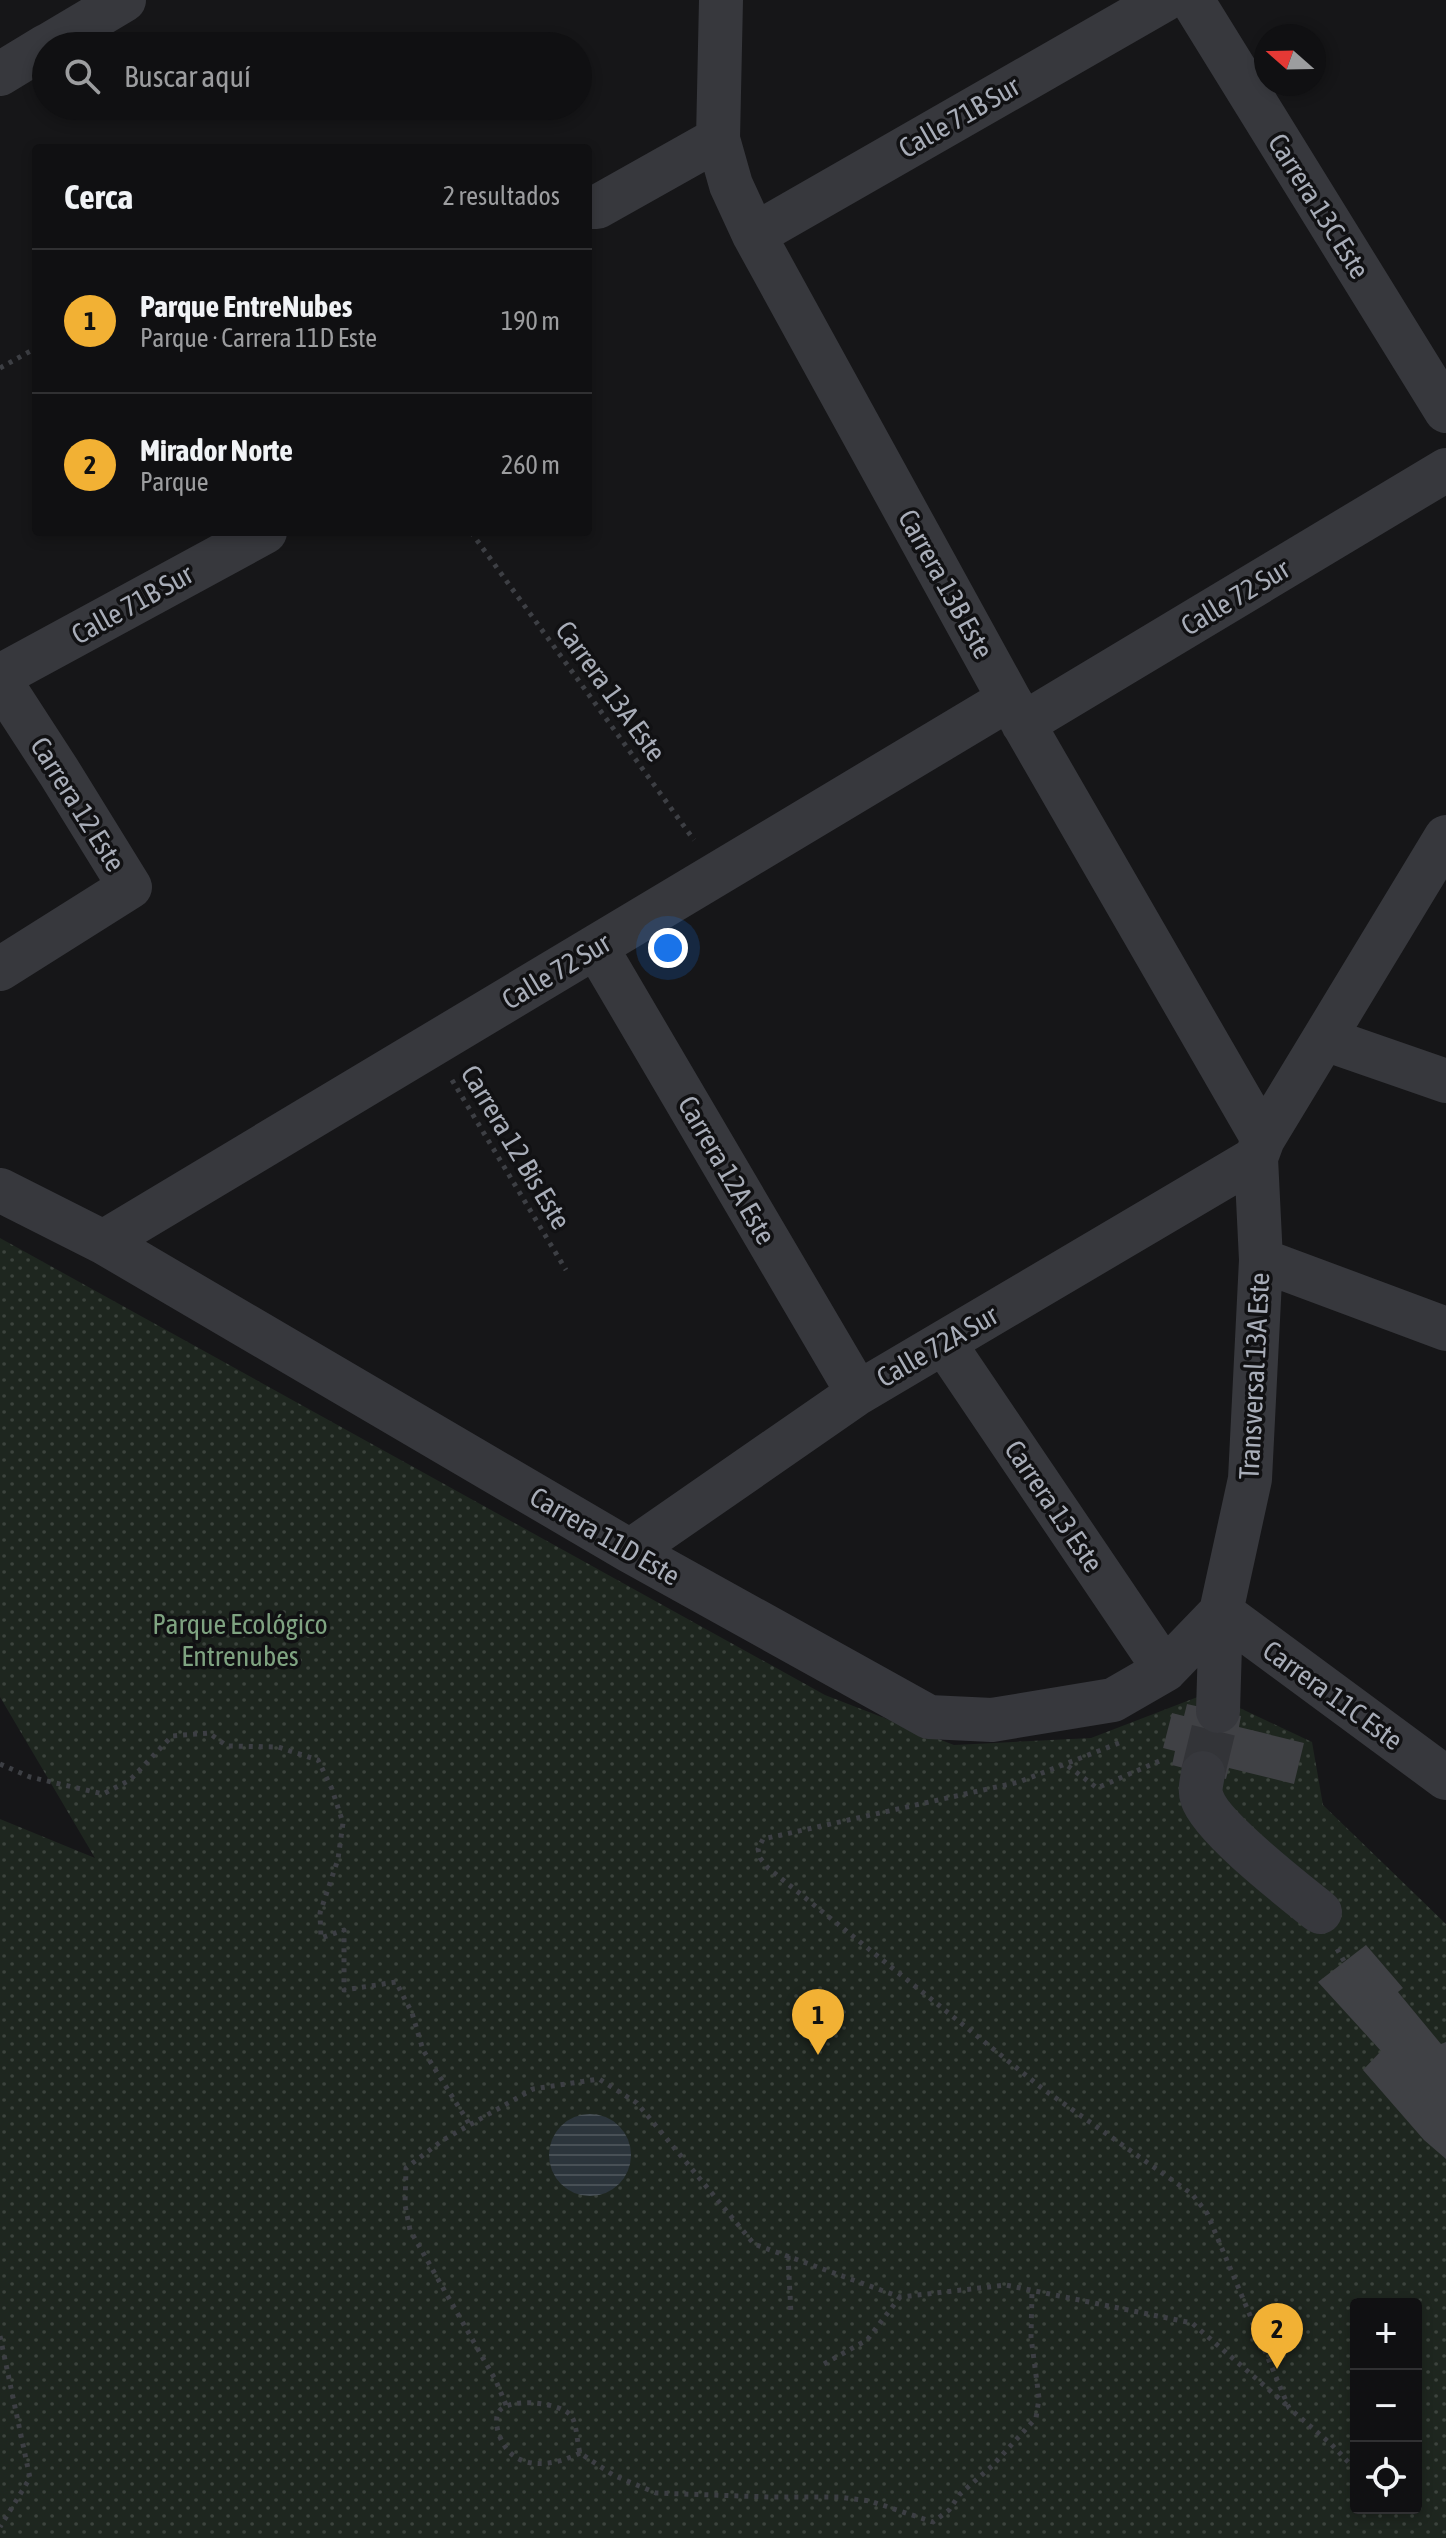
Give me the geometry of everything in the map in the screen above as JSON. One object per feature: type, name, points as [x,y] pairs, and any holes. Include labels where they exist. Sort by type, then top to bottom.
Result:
[{"type":"street","points":[[70,32],[124,0]]},
{"type":"street","name":"Carrera 13B Este","points":[[721,0],[718,139],[731,185],[754,235],[1260,1149]]},
{"type":"street","name":"Calle 71B Sur","points":[[754,235],[1164,0]]},
{"type":"street","name":"Carrera 13C Este","points":[[1192,0],[1446,411]]},
{"type":"street","points":[[0,74],[32,55]]},
{"type":"street","points":[[592,207],[718,139]]},
{"type":"street","name":"Calle 72 Sur","points":[[103,1242],[718,873],[1016,711],[1446,470]]},
{"type":"street","name":"Calle 71B Sur","points":[[0,678],[258,536]]},
{"type":"street","name":"Carrera 12 Este","points":[[0,678],[130,887],[0,969]]},
{"type":"street","name":"Calle 72A Sur","points":[[630,1551],[858,1393],[1260,1149],[1446,837]]},
{"type":"street","name":"Carrera 12A Este","points":[[596,947],[858,1393]]},
{"type":"street","points":[[1325,1039],[1446,1081]]},
{"type":"street","name":"Transversal 13A Este","points":[[1218,1711],[1221,1612],[1250,1479],[1261,1260],[1260,1149]]},
{"type":"street","name":"Carrera 11D Este","points":[[0,1190],[103,1242],[630,1551],[929,1717],[992,1720],[1113,1700],[1165,1670],[1221,1612]]},
{"type":"street","points":[[1261,1260],[1446,1329]]},
{"type":"street","name":"Carrera 13 Este","points":[[944,1343],[1165,1670]]},
{"type":"street","name":"Carrera 11C Este","points":[[1221,1612],[1446,1778]]},
{"type":"street","points":[[1203,1773],[1201,1797],[1214,1818],[1271,1873],[1320,1912]]},
{"type":"path","points":[[0,368],[32,350]]},
{"type":"path","name":"Carrera 13A Este","points":[[474,536],[718,873]]},
{"type":"path","name":"Carrera 12 Bis Este","points":[[431,1045],[566,1270]]},
{"type":"path","points":[[0,1764],[30,1777],[103,1794],[130,1780],[172,1736],[209,1733],[227,1746],[278,1747],[318,1760],[343,1823],[338,1859],[320,1913],[321,1938],[344,1930],[344,1990],[396,1982],[412,2013],[423,2050],[470,2125]]},
{"type":"path","points":[[1125,1740],[1019,1782],[774,1835],[763,1839],[758,1849],[760,1858],[768,1868],[1043,2089],[1192,2194],[1207,2213],[1289,2408]]},
{"type":"path","points":[[506,2405],[496,2381],[410,2230],[405,2205],[406,2168],[443,2140],[533,2089],[599,2079],[637,2103],[754,2244],[900,2297],[1006,2285],[1192,2323],[1350,2464]]},
{"type":"path","points":[[788,2256],[791,2314]]},
{"type":"path","points":[[580,2453],[557,2463],[536,2465],[522,2462],[507,2450],[500,2439],[496,2425],[499,2412],[506,2405],[532,2404],[566,2410],[573,2419],[580,2453],[613,2475],[656,2493],[839,2497],[870,2501],[933,2522],[949,2510],[960,2494],[992,2466],[1036,2418],[1039,2398],[1031,2337],[1032,2291]]},
{"type":"path","points":[[824,2364],[867,2340],[900,2297]]},
{"type":"path","points":[[0,2336],[30,2478],[0,2527]]},
{"type":"green space","name":"Parque Ecológico Entrenubes","points":[[0,1238],[825,1695],[954,1745],[1091,1738],[1208,1693],[1312,1742],[1323,1805],[1446,1924],[1446,2538],[0,2538],[0,1819],[95,1858],[0,1697]]},
{"type":"shaded area","points":[[590,2114],[606,2117],[619,2126],[628,2139],[631,2155],[628,2171],[619,2184],[606,2193],[590,2196],[574,2193],[561,2184],[552,2171],[549,2155],[552,2139],[561,2126],[574,2117]]},
{"type":"building","points":[[1187,1704],[1241,1716],[1239,1727],[1304,1743],[1294,1784],[1229,1768],[1226,1779],[1172,1765],[1175,1751],[1163,1748],[1172,1713],[1184,1716]]},
{"type":"building","points":[[1366,1945],[1403,1988],[1398,1992],[1441,2044],[1446,2042],[1446,2159],[1424,2140],[1363,2070],[1381,2051],[1318,1982]]},
{"type":"tunnel","points":[[1203,1773],[1218,1711]]},
{"type":"place","name":"Parque EntreNubes","points":[[818,2055]]},
{"type":"place","name":"Mirador Norte","points":[[1277,2369]]}]
